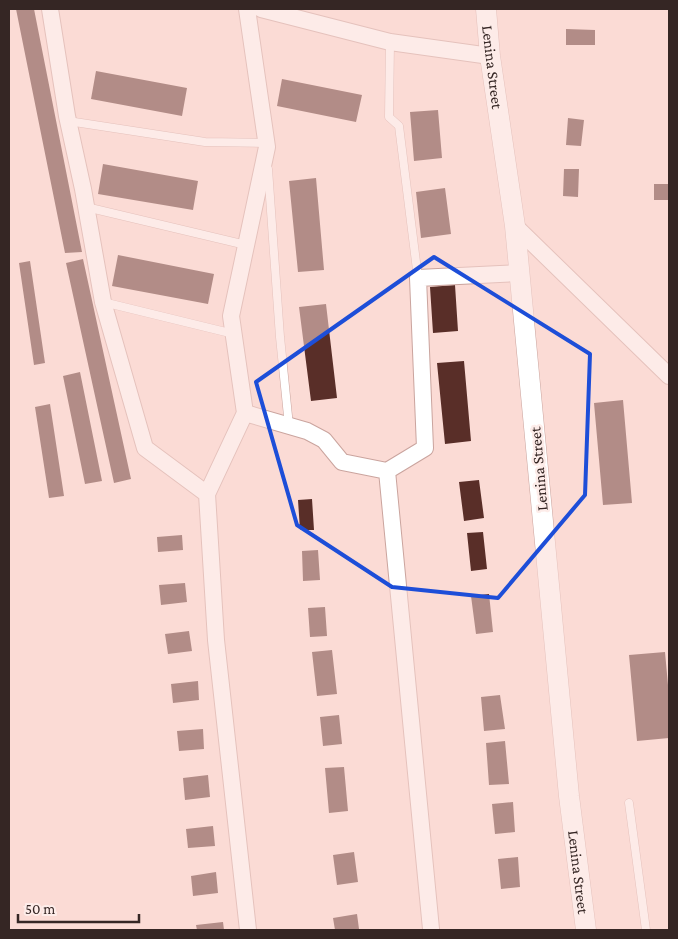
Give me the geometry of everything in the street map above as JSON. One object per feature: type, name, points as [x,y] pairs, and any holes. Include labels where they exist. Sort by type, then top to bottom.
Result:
[{"type":"street","points":[[50,9],[68,121],[103,302],[145,448],[208,494]]},
{"type":"street","points":[[247,9],[266,145],[231,316],[245,413],[208,494],[216,640],[248,930]]},
{"type":"street","points":[[261,9],[390,42],[490,56]]},
{"type":"street","name":"Lenina Street","points":[[486,9],[490,56],[515,226],[569,796],[586,930]]},
{"type":"street","points":[[515,226],[669,376]]},
{"type":"street","points":[[245,413],[307,431],[324,440],[342,462],[387,471],[425,448],[418,278],[519,273]]},
{"type":"street","points":[[387,471],[431,929]]},
{"type":"lane","points":[[390,42],[389,117],[399,126],[418,278]]},
{"type":"lane","points":[[68,121],[205,142],[266,145],[280,337],[289,426]]},
{"type":"lane","points":[[86,207],[246,245]]},
{"type":"lane","points":[[103,302],[234,334]]},
{"type":"lane","points":[[629,803],[646,930]]},
{"type":"highlighted area","points":[[434,257],[590,354],[585,495],[498,598],[392,587],[297,525],[256,382]]},
{"type":"building","points":[[16,9],[34,9],[82,252],[65,253]]},
{"type":"building","points":[[566,29],[595,30],[595,45],[566,45]]},
{"type":"building","points":[[96,71],[187,88],[182,116],[91,99]]},
{"type":"building","points":[[282,79],[362,95],[356,122],[277,106]]},
{"type":"building","points":[[438,110],[442,158],[414,161],[410,112]]},
{"type":"building","points":[[568,118],[584,120],[581,146],[566,145]]},
{"type":"building","points":[[103,164],[198,181],[193,210],[98,194]]},
{"type":"building","points":[[564,169],[579,169],[578,197],[563,196]]},
{"type":"building","points":[[316,178],[324,270],[298,272],[289,181]]},
{"type":"building","points":[[654,184],[669,184],[669,200],[654,200]]},
{"type":"building","points":[[445,188],[451,234],[421,238],[416,192]]},
{"type":"building","points":[[118,255],[214,274],[208,304],[112,286]]},
{"type":"building","points":[[83,259],[131,479],[114,483],[66,263]]},
{"type":"building","points":[[30,261],[45,363],[34,365],[19,263]]},
{"type":"building","points":[[455,285],[458,331],[433,333],[430,287]]},
{"type":"building","points":[[326,304],[337,398],[311,401],[299,307]]},
{"type":"building","points":[[464,361],[471,441],[445,444],[437,363]]},
{"type":"building","points":[[80,372],[102,481],[85,484],[63,376]]},
{"type":"building","points":[[623,400],[632,503],[603,505],[594,403]]},
{"type":"building","points":[[50,404],[64,496],[49,498],[35,407]]},
{"type":"building","points":[[479,480],[484,518],[464,521],[459,482]]},
{"type":"building","points":[[312,499],[314,530],[300,530],[298,500]]},
{"type":"building","points":[[483,532],[487,569],[471,571],[467,533]]},
{"type":"building","points":[[182,535],[183,550],[158,552],[157,537]]},
{"type":"building","points":[[318,550],[320,580],[303,581],[302,551]]},
{"type":"building","points":[[185,583],[187,602],[161,605],[159,585]]},
{"type":"building","points":[[489,594],[493,632],[476,634],[471,596]]},
{"type":"building","points":[[325,607],[327,636],[310,637],[308,608]]},
{"type":"building","points":[[189,631],[192,651],[168,654],[165,634]]},
{"type":"building","points":[[332,650],[337,694],[317,696],[312,652]]},
{"type":"building","points":[[665,652],[669,696],[669,738],[637,741],[629,655]]},
{"type":"building","points":[[198,681],[199,700],[173,703],[171,684]]},
{"type":"building","points":[[500,695],[505,729],[484,731],[481,697]]},
{"type":"building","points":[[339,715],[342,744],[323,746],[320,717]]},
{"type":"building","points":[[203,729],[204,749],[179,751],[177,731]]},
{"type":"building","points":[[505,741],[509,784],[489,785],[486,743]]},
{"type":"building","points":[[344,767],[348,811],[329,813],[325,768]]},
{"type":"building","points":[[208,775],[210,797],[185,800],[183,778]]},
{"type":"building","points":[[513,802],[515,832],[495,834],[492,804]]},
{"type":"building","points":[[213,826],[215,846],[188,848],[186,829]]},
{"type":"building","points":[[354,852],[358,882],[337,885],[333,855]]},
{"type":"building","points":[[518,857],[520,887],[501,889],[498,859]]},
{"type":"building","points":[[216,872],[218,893],[193,896],[191,876]]},
{"type":"building","points":[[357,914],[359,929],[335,930],[333,918]]},
{"type":"building","points":[[223,922],[224,930],[197,930],[196,925]]}]
